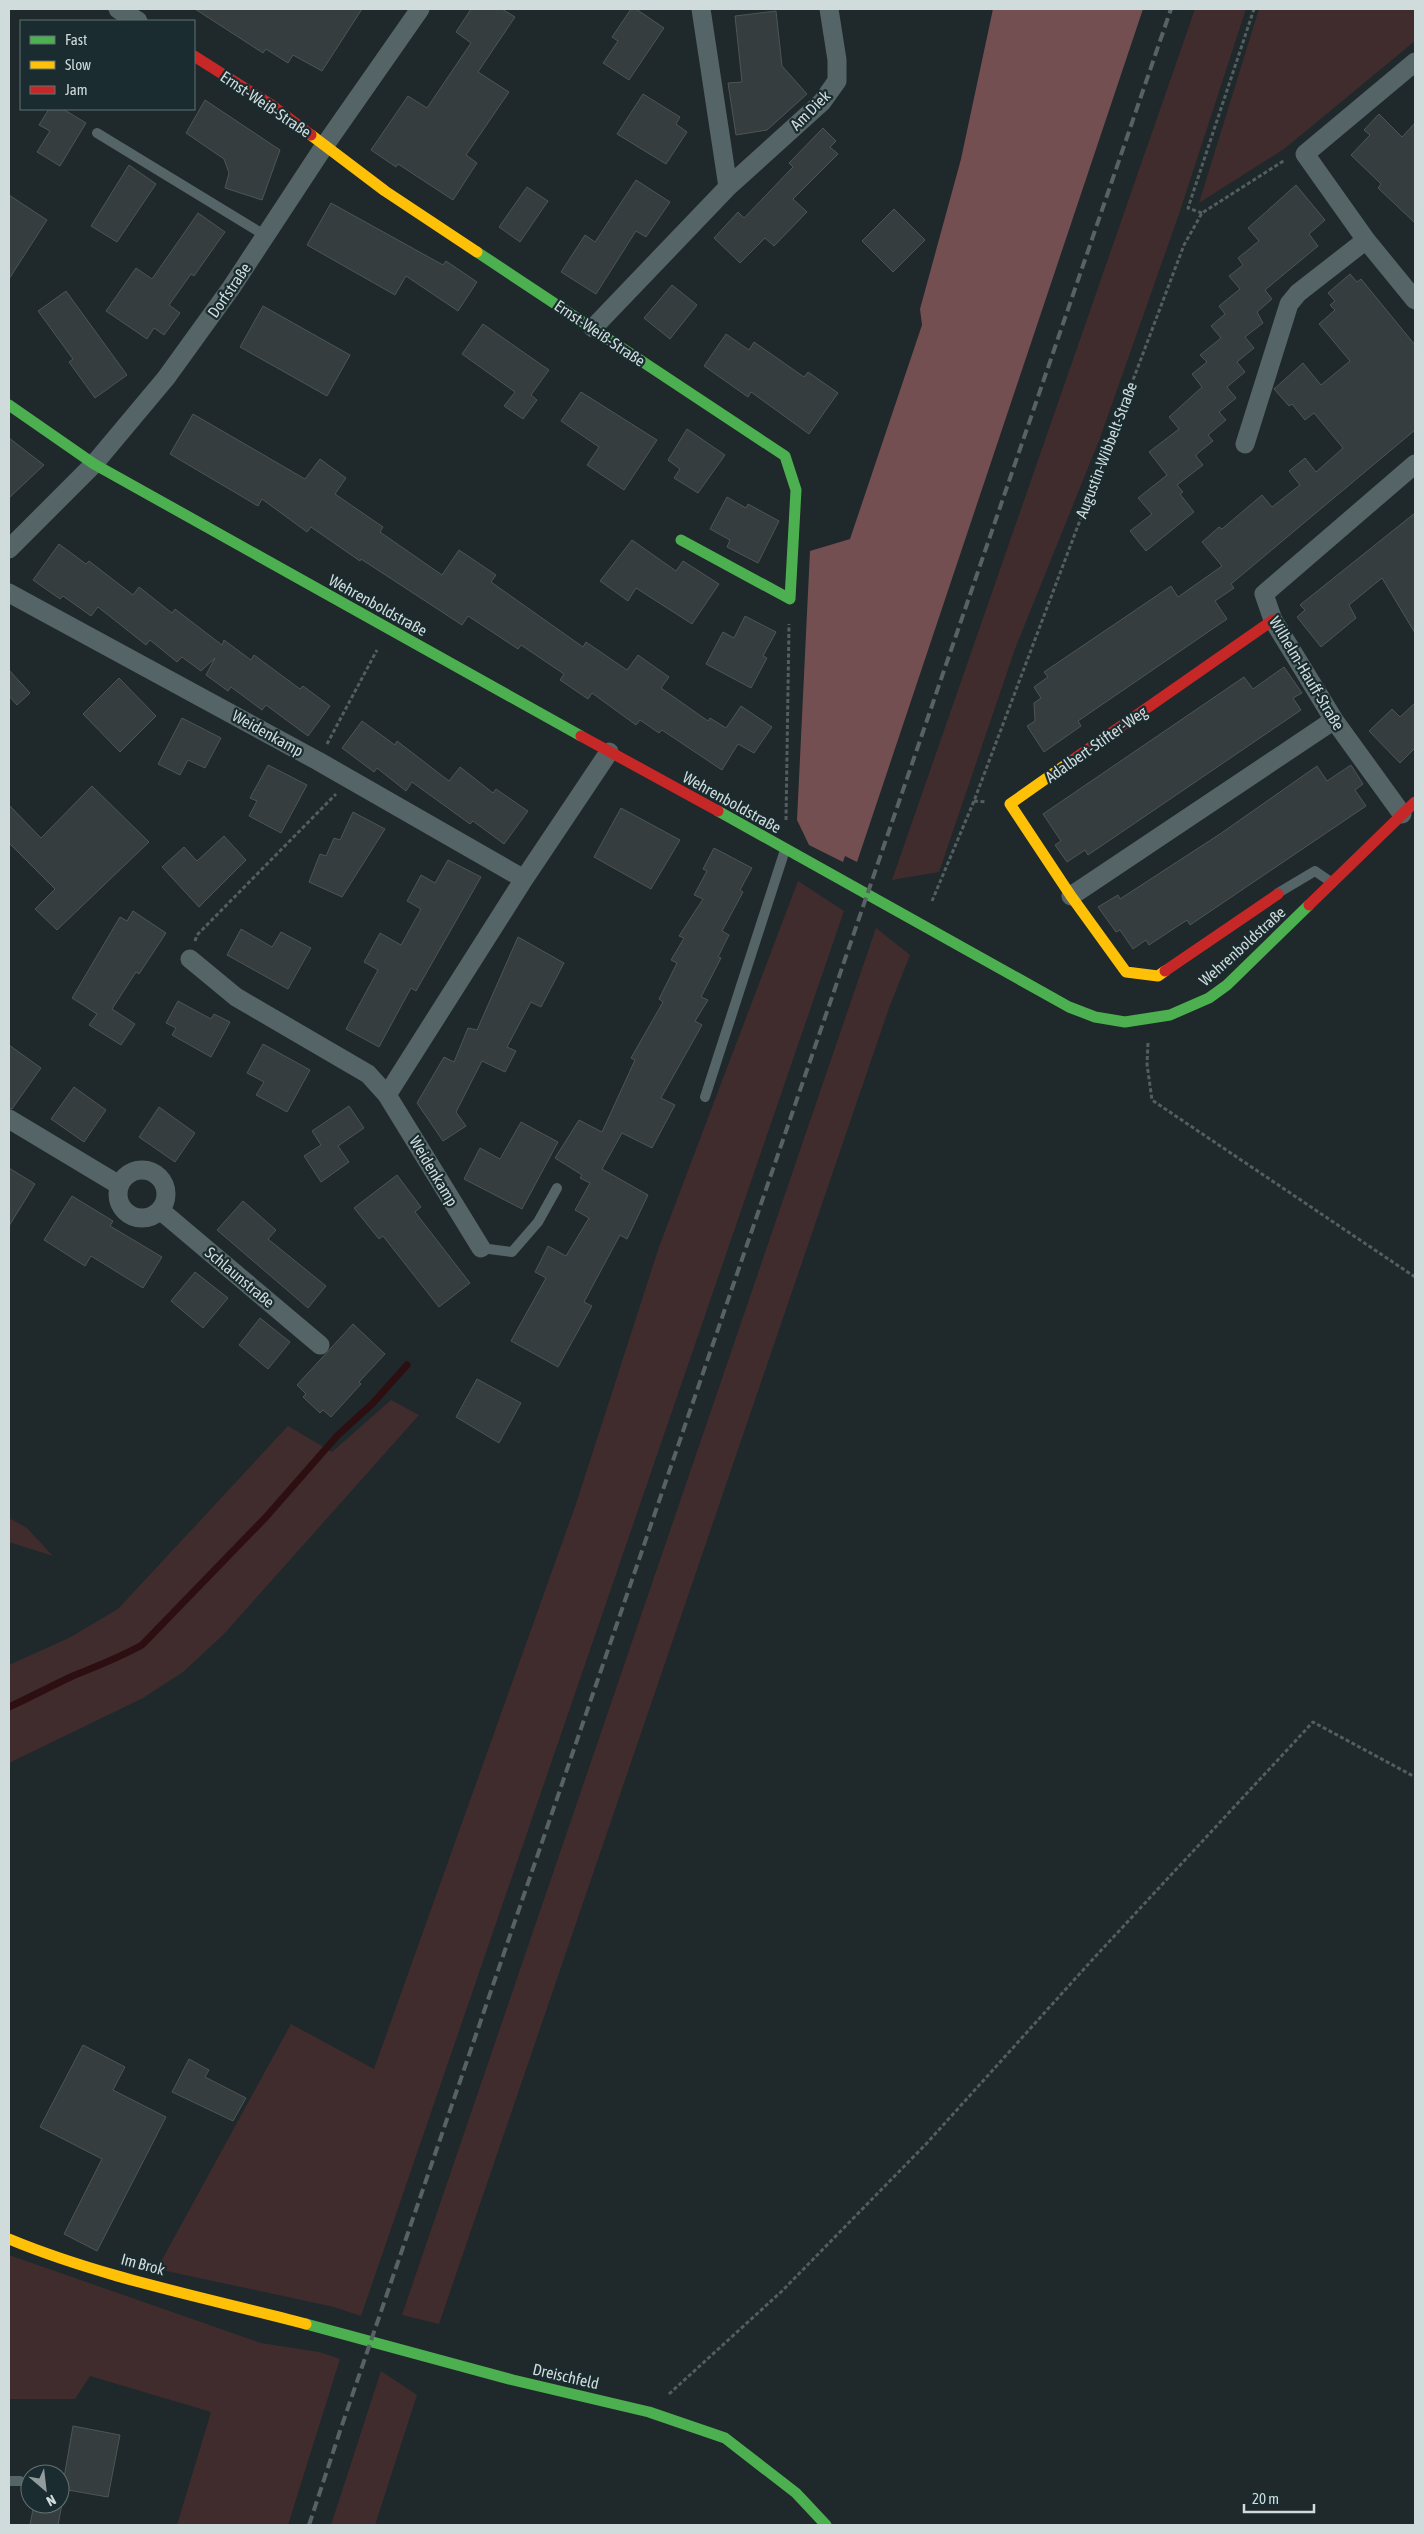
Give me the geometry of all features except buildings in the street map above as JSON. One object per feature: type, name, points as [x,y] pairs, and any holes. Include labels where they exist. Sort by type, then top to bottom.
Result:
[{"type":"street","points":[[118,9],[136,20]]},
{"type":"street","name":"Dorfstraße","points":[[9,549],[94,464],[166,378],[231,288],[325,145],[420,9]]},
{"type":"street","points":[[701,9],[728,187]]},
{"type":"street","name":"Am Diek","points":[[593,328],[728,187],[822,102],[837,81],[829,9]]},
{"type":"street","name":"Ernst-Weiß-Straße","points":[[195,57],[270,104],[385,191],[785,456],[796,490],[790,599]]},
{"type":"street","points":[[1415,62],[1305,154],[1366,240],[1415,300]]},
{"type":"street","points":[[1245,444],[1289,304],[1298,293],[1366,240]]},
{"type":"street","name":"Wehrenboldstraße","points":[[9,405],[94,464],[389,630],[922,925],[1008,975],[1069,1007],[1095,1017],[1125,1022],[1148,1020],[1190,1008],[1221,989],[1409,808]]},
{"type":"street","name":"Wilhelm-Hauff-Straße","points":[[1409,808],[1334,720],[1273,620],[1264,594],[1415,464]]},
{"type":"street","points":[[681,540],[790,599]]},
{"type":"street","name":"Weidenkamp","points":[[9,593],[318,761],[524,879]]},
{"type":"street","name":"Adalbert-Stifter-Weg","points":[[1273,620],[1010,804],[1071,896],[1126,972],[1158,976],[1278,894]]},
{"type":"street","points":[[1071,896],[1334,720]]},
{"type":"street","points":[[387,1095],[524,879],[609,752]]},
{"type":"street","name":"Weidenkamp","points":[[190,959],[236,997],[368,1074],[387,1095],[481,1248]]},
{"type":"street","points":[[9,1119],[119,1185]]},
{"type":"street","points":[[144,1169],[154,1173],[162,1180],[166,1190],[165,1200],[160,1210],[145,1218],[128,1214],[118,1201],[119,1185],[125,1176],[134,1171],[144,1169]]},
{"type":"street","name":"Schlaunstraße","points":[[160,1210],[320,1345]]},
{"type":"street","name":"Im Brok","points":[[9,2239],[45,2254],[270,2314]]},
{"type":"street","name":"Dreischfeld","points":[[270,2314],[513,2380],[649,2412],[725,2438],[796,2493],[826,2525]]},
{"type":"lane","points":[[97,133],[266,236]]},
{"type":"lane","points":[[705,1097],[785,850]]},
{"type":"lane","points":[[1278,894],[1315,871],[1332,883]]},
{"type":"lane","points":[[481,1248],[512,1252],[538,1222],[557,1188]]},
{"type":"lane","points":[[9,2481],[20,2481]]},
{"type":"path","points":[[1202,213],[1188,208],[1254,9]]},
{"type":"path","name":"Augustin-Wibbelt-Straße","points":[[922,925],[974,801],[1184,245],[1202,213],[1281,161],[1305,154]]},
{"type":"path","points":[[785,850],[790,599]]},
{"type":"path","points":[[318,761],[389,630]]},
{"type":"path","points":[[190,959],[198,935],[328,805],[348,778]]},
{"type":"path","points":[[1148,1020],[1147,1064],[1152,1100],[1415,1277]]},
{"type":"path","points":[[649,2412],[782,2290],[927,2144],[1093,1959],[1313,1722],[1415,1777]]},
{"type":"shaded area","points":[[993,9],[1143,9],[857,862],[845,856],[843,862],[809,845],[797,820],[810,551],[850,539],[922,325],[920,309],[961,159]]},
{"type":"shaded area","points":[[1195,9],[1246,9],[1179,214],[1100,438],[1015,649],[939,872],[892,880]]},
{"type":"shaded area","points":[[1259,9],[1415,9],[1415,41],[1284,149],[1199,203]]},
{"type":"shaded area","points":[[798,881],[844,911],[361,2316],[334,2307],[157,2269],[291,2024],[374,2069],[576,1504],[659,1247]]},
{"type":"shaded area","points":[[876,928],[910,955],[889,1008],[439,2324],[402,2315]]},
{"type":"shaded area","points":[[391,1400],[419,1415],[224,1634],[183,1672],[143,1698],[9,1763],[9,1665],[69,1638],[118,1609],[288,1426],[332,1452]]},
{"type":"shaded area","points":[[9,1518],[27,1528],[53,1556],[9,1542]]},
{"type":"shaded area","points":[[9,2255],[261,2343],[319,2352],[340,2359],[288,2525],[177,2525],[211,2412],[90,2376],[75,2399],[9,2399]]},
{"type":"shaded area","points":[[381,2371],[417,2395],[375,2525],[331,2525]]},
{"type":"waterway","points":[[9,1707],[142,1645],[266,1517],[337,1436],[373,1403],[407,1365]]},
{"type":"railway","points":[[309,2525],[1171,9]]},
{"type":"traffic: fast","points":[[477,252],[785,456],[796,490],[790,599],[681,540]]},
{"type":"traffic: fast","points":[[9,405],[94,464],[581,736]]},
{"type":"traffic: fast","points":[[718,811],[1069,1007],[1095,1017],[1125,1022],[1170,1015],[1209,998],[1227,985],[1309,905]]},
{"type":"traffic: fast","points":[[306,2324],[513,2380],[649,2412],[725,2438],[796,2493],[826,2525]]},
{"type":"traffic: slow","points":[[311,135],[385,191],[477,252]]},
{"type":"traffic: slow","points":[[1071,761],[1010,804],[1071,896],[1126,972],[1158,976],[1165,971]]},
{"type":"traffic: slow","points":[[9,2239],[45,2253],[118,2276],[306,2324]]},
{"type":"traffic: jam","points":[[195,57],[270,104],[311,135]]},
{"type":"traffic: jam","points":[[1071,761],[1273,620]]},
{"type":"traffic: jam","points":[[581,736],[718,811]]},
{"type":"traffic: jam","points":[[1309,905],[1415,802]]},
{"type":"traffic: jam","points":[[1165,971],[1278,894]]}]
